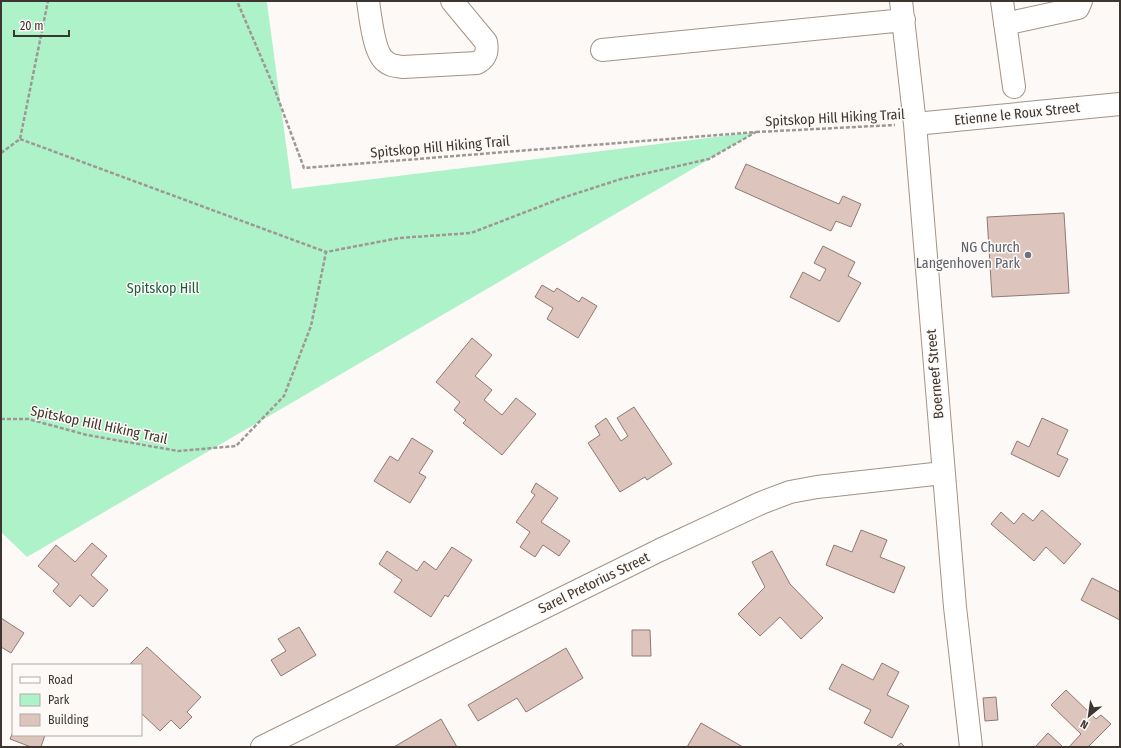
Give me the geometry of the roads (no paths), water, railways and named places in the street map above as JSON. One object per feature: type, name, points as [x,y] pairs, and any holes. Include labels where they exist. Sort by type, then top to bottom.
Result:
[{"type":"street","points":[[368,1],[377,49],[384,61],[391,65],[402,67],[477,63],[486,55],[488,49],[486,42],[452,1]]},
{"type":"street","points":[[1002,1],[1014,87]]},
{"type":"street","points":[[1006,24],[1078,8],[1081,1]]},
{"type":"street","points":[[602,50],[903,11]]},
{"type":"street","name":"Boerneef Street","points":[[903,11],[915,124],[943,473],[961,666],[971,747]]},
{"type":"street","name":"Etienne le Roux Street","points":[[915,124],[1120,104]]},
{"type":"street","name":"Sarel Pretorius Street","points":[[262,747],[660,550],[761,503],[790,492],[818,487],[943,473]]},
{"type":"place","name":"NG Church Langenhoven Park","points":[[1028,255]]},
{"type":"park label","name":"Spitskop Hill","points":[[163,288]]}]
